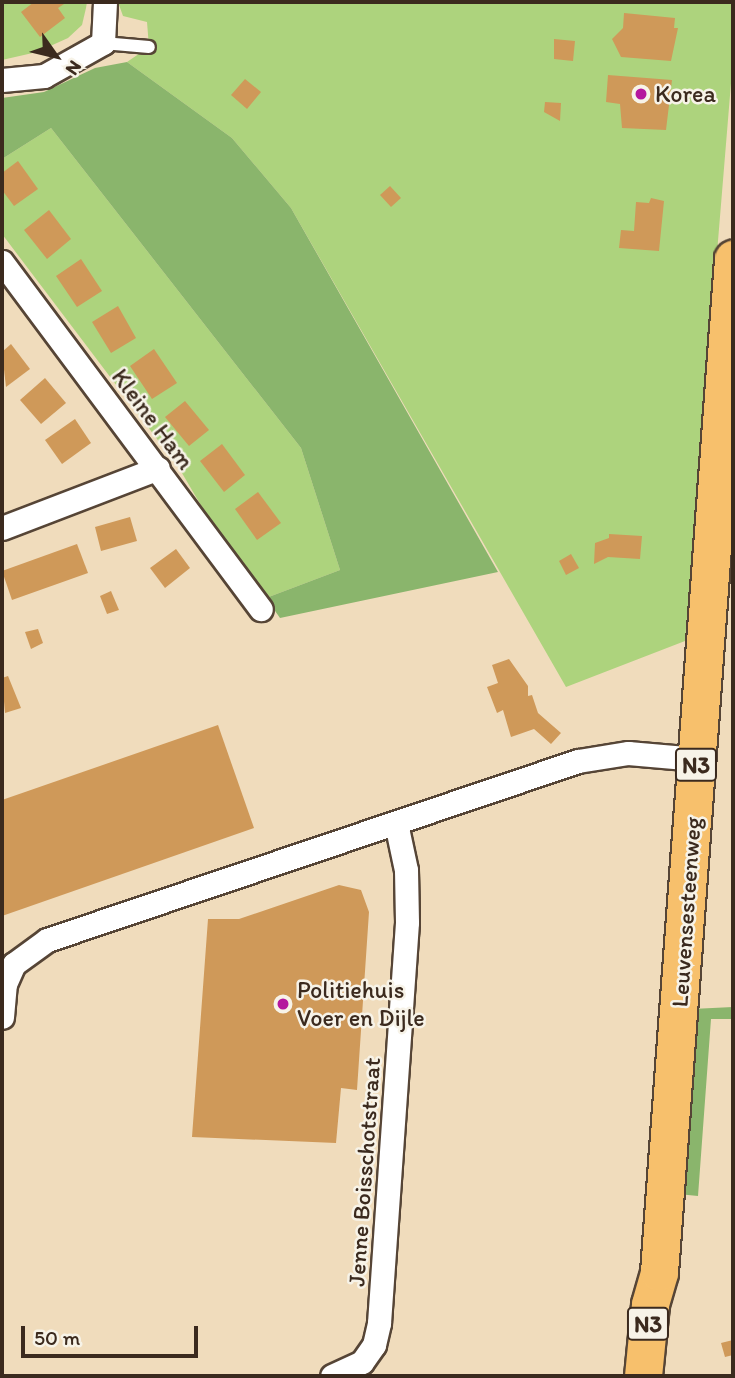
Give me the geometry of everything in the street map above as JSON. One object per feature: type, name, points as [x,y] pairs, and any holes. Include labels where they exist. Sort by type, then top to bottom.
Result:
[{"type":"main road","name":"Leuvensesteenweg","points":[[659,1376],[663,1305],[659,1272],[733,259]]},
{"type":"main road","name":"Leuvensesteenweg","points":[[643,1376],[650,1304],[659,1272]]},
{"type":"street","points":[[2,80],[44,76],[103,43],[105,2]]},
{"type":"street","name":"Kleine Ham","points":[[2,262],[261,609]]},
{"type":"street","points":[[2,528],[158,468]]},
{"type":"street","points":[[2,1017],[8,974],[34,945],[601,755],[697,760]]},
{"type":"street","name":"Jenne Boisschotstraat","points":[[332,1376],[362,1362],[374,1345],[379,1323],[408,895],[396,822]]},
{"type":"lane","points":[[103,43],[149,47]]},
{"type":"green space","points":[[2,2],[87,2],[82,25],[68,38],[37,52],[2,60]]},
{"type":"green space","points":[[118,2],[733,2],[733,59],[685,641],[566,687],[291,208],[232,138],[127,62],[149,47],[147,22],[123,16]]},
{"type":"green space","points":[[127,62],[232,138],[291,208],[498,572],[280,618],[266,598],[340,570],[301,448],[51,128],[2,159],[2,98],[44,92],[95,68]]},
{"type":"green space","points":[[51,128],[301,448],[340,570],[266,598],[209,519],[179,468],[2,234],[2,159]]},
{"type":"green space","points":[[733,1007],[733,1019],[711,1019],[698,1196],[678,1194],[692,1009]]},
{"type":"building","points":[[34,2],[67,2],[58,8],[65,18],[40,37],[21,12]]},
{"type":"building","points":[[624,13],[675,18],[674,28],[678,28],[671,61],[621,57],[612,39],[623,28]]},
{"type":"building","points":[[554,39],[575,41],[573,61],[554,59]]},
{"type":"building","points":[[608,75],[672,80],[666,130],[622,128],[620,104],[606,102]]},
{"type":"building","points":[[245,79],[261,92],[247,109],[231,95]]},
{"type":"building","points":[[545,102],[561,103],[560,121],[544,112]]},
{"type":"building","points":[[18,161],[38,189],[14,206],[2,190],[2,173]]},
{"type":"building","points":[[390,186],[401,198],[391,207],[380,195]]},
{"type":"building","points":[[651,198],[664,201],[659,251],[619,248],[621,230],[634,231],[636,202],[649,203]]},
{"type":"building","points":[[49,210],[71,239],[47,259],[24,230]]},
{"type":"building","points":[[81,259],[102,291],[77,307],[56,276]]},
{"type":"building","points":[[118,306],[136,338],[111,353],[92,322]]},
{"type":"building","points":[[11,344],[30,369],[6,387],[2,352]]},
{"type":"building","points":[[154,349],[177,383],[152,399],[130,366]]},
{"type":"building","points":[[45,378],[66,403],[41,424],[20,400]]},
{"type":"building","points":[[185,401],[209,430],[189,446],[165,417]]},
{"type":"building","points":[[75,419],[91,443],[62,464],[45,440]]},
{"type":"building","points":[[222,444],[245,475],[224,492],[200,461]]},
{"type":"building","points":[[258,492],[281,523],[257,540],[235,509]]},
{"type":"building","points":[[130,517],[137,541],[101,551],[95,527]]},
{"type":"building","points":[[609,534],[642,536],[640,559],[608,557],[594,564],[595,543],[609,538]]},
{"type":"building","points":[[77,544],[88,573],[12,600],[2,571]]},
{"type":"building","points":[[176,549],[190,568],[165,588],[150,568]]},
{"type":"building","points":[[571,554],[579,568],[566,575],[559,561]]},
{"type":"building","points":[[111,591],[119,610],[107,614],[100,596]]},
{"type":"building","points":[[38,629],[43,643],[31,649],[25,632]]},
{"type":"building","points":[[509,659],[528,686],[528,696],[532,695],[538,713],[561,733],[551,744],[534,729],[511,737],[503,710],[497,713],[487,687],[498,683],[492,665]]},
{"type":"building","points":[[8,676],[21,708],[5,713],[2,678]]},
{"type":"building","points":[[218,725],[254,828],[2,916],[2,800]]},
{"type":"building","name":"Politiehuis Voer en Dijle","points":[[339,885],[361,890],[369,912],[357,1090],[341,1088],[336,1143],[192,1137],[208,919],[239,919]]},
{"type":"building","points":[[733,1340],[733,1355],[725,1357],[721,1343]]},
{"type":"place","name":"Korea","points":[[641,94]]},
{"type":"place","name":"Politiehuis Voer en Dijle","points":[[283,1004]]}]
